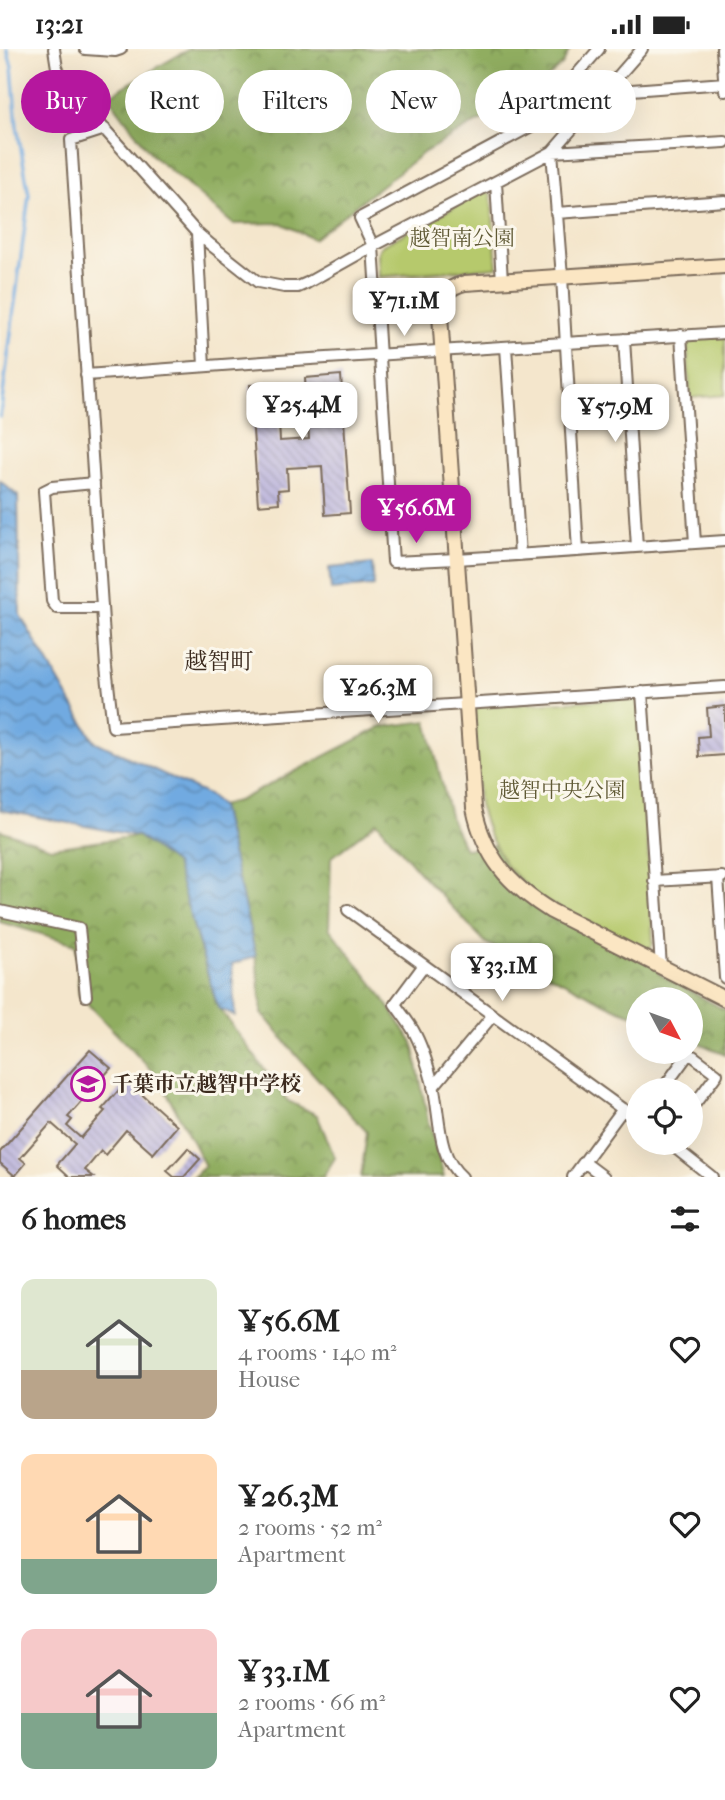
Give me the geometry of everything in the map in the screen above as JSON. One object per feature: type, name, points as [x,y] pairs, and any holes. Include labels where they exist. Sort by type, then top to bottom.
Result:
[{"type":"street","points":[[55,49],[58,70]]},
{"type":"street","points":[[85,49],[121,49]]},
{"type":"street","points":[[599,49],[533,125],[360,218],[373,246],[393,562],[725,541]]},
{"type":"street","points":[[624,70],[642,49]]},
{"type":"street","points":[[722,49],[725,91]]},
{"type":"street","points":[[636,90],[725,83]]},
{"type":"street","points":[[93,133],[71,140],[106,667],[113,727],[725,687]]},
{"type":"street","points":[[109,133],[197,233],[258,282],[298,287],[552,152],[569,133]]},
{"type":"street","points":[[552,152],[725,142]]},
{"type":"street","points":[[552,152],[578,551]]},
{"type":"street","points":[[495,182],[502,281]]},
{"type":"street","points":[[556,213],[725,201]]},
{"type":"street","points":[[197,233],[204,366]]},
{"type":"street","points":[[725,266],[465,283],[449,289],[441,305],[474,808],[486,845],[502,871],[517,888],[551,911],[725,999]]},
{"type":"street","points":[[86,375],[725,333]]},
{"type":"street","points":[[681,335],[695,543]]},
{"type":"street","points":[[624,339],[637,547]]},
{"type":"street","points":[[506,347],[520,555]]},
{"type":"street","points":[[94,483],[47,488],[44,491],[54,606],[102,608]]},
{"type":"street","points":[[642,692],[661,967]]},
{"type":"street","points":[[654,881],[722,877],[725,978]]},
{"type":"street","points":[[348,910],[626,1111]]},
{"type":"street","points":[[0,911],[79,928],[86,996]]},
{"type":"street","points":[[424,965],[395,1004],[414,1031],[433,1087],[447,1157],[462,1177]]},
{"type":"street","points":[[433,1087],[493,1015]]},
{"type":"street","points":[[671,1078],[690,1053],[717,1074],[703,1093]]},
{"type":"street","points":[[573,1177],[623,1109]]},
{"type":"street","points":[[684,1155],[712,1177]]},
{"type":"street","points":[[584,1162],[604,1177]]},
{"type":"green space","points":[[189,49],[570,49],[563,64],[556,70],[475,70],[475,124],[461,131],[461,70],[366,70],[366,133],[458,133],[423,153],[313,239],[281,223],[233,224],[152,155],[136,133],[224,133],[224,70],[153,70]]},
{"type":"green space","points":[[125,86],[125,119],[111,100],[111,94]]},
{"type":"green space","name":"越智南公園","points":[[486,190],[491,195],[497,267],[379,277],[378,252],[381,246]]},
{"type":"green space","points":[[725,335],[725,395],[690,398],[687,338]]},
{"type":"green space","name":"越智中央公園","points":[[640,698],[653,944],[647,951],[542,900],[507,867],[489,835],[479,805],[472,707]]},
{"type":"green space","points":[[427,721],[451,820],[465,849],[510,844],[643,924],[659,974],[683,987],[626,987],[626,1012],[486,943],[421,874],[377,822],[331,858],[329,928],[377,989],[413,1043],[428,1121],[444,1177],[361,1177],[367,1132],[297,1056],[262,1013],[256,956],[221,806],[240,800],[381,727]]},
{"type":"green space","points":[[0,830],[51,848],[138,836],[176,864],[216,1004],[288,1101],[317,1115],[335,1158],[323,1177],[193,1177],[205,1166],[159,1078],[79,995],[76,944],[0,922]]},
{"type":"green space","points":[[704,999],[725,1010],[725,1055],[704,1045]]},
{"type":"water","points":[[0,481],[18,496],[20,615],[94,741],[208,795],[221,806],[256,956],[232,964],[235,1016],[218,1008],[175,864],[138,836],[0,810]]},
{"type":"water","points":[[372,564],[374,586],[331,590],[329,568]]},
{"type":"building","points":[[341,375],[350,513],[325,515],[322,466],[287,468],[288,489],[278,490],[279,503],[258,505],[250,385],[281,383],[282,405],[278,405],[280,441],[309,439],[305,378]]},
{"type":"building","points":[[725,706],[725,755],[699,757],[698,737],[709,736],[707,708]]},
{"type":"building","points":[[90,1050],[111,1068],[68,1117],[72,1120],[67,1126],[81,1138],[127,1081],[177,1126],[153,1154],[126,1130],[105,1155],[101,1151],[85,1170],[94,1177],[70,1177],[57,1165],[75,1144],[51,1123],[20,1158],[26,1163],[15,1176],[0,1163],[0,1152]]},
{"type":"building","points":[[188,1148],[200,1159],[184,1177],[174,1177],[167,1171]]},
{"type":"waterway","points":[[0,417],[29,195],[17,126],[12,67],[7,49]]},
{"type":"place","name":"千葉市立越智中学校","points":[[88,1084]]},
{"type":"district","name":"越智町","points":[[219,661]]}]
